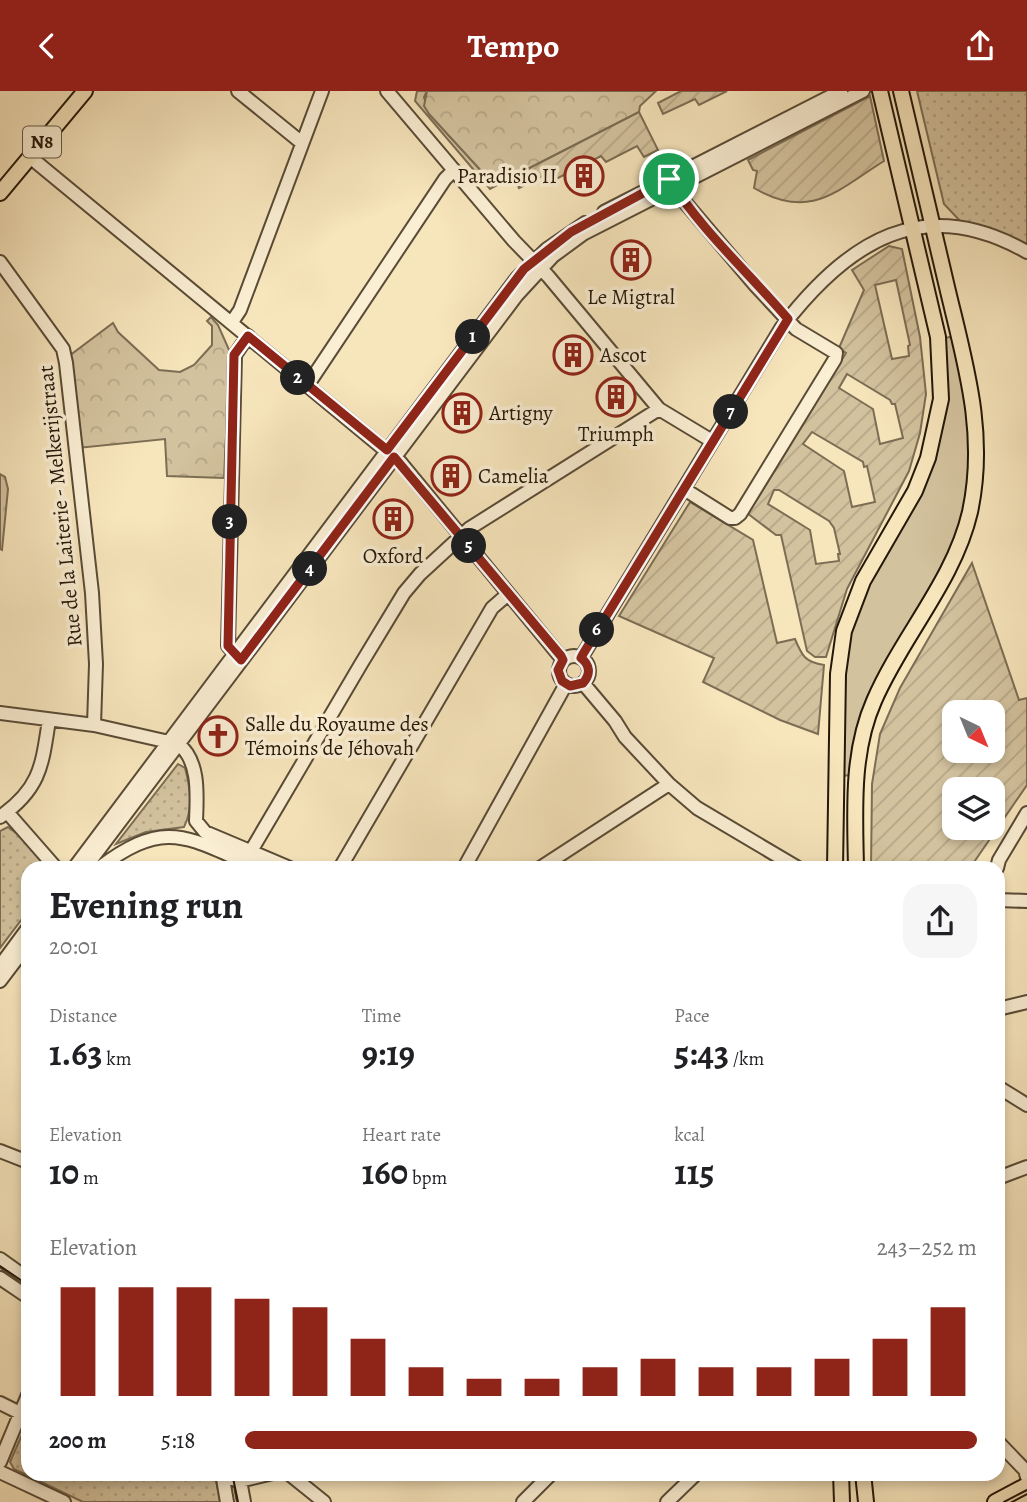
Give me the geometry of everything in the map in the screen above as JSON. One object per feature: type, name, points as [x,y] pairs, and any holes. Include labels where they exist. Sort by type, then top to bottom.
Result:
[{"type":"main road","name":"N8","points":[[0,193],[85,91]]},
{"type":"main road","points":[[835,861],[838,674],[845,631],[863,581],[915,491],[928,458],[941,399],[938,337],[880,91]]},
{"type":"main road","points":[[856,861],[856,774],[865,727],[883,681],[957,549],[969,515],[976,481],[978,447],[974,410],[901,91]]},
{"type":"main road","points":[[841,1481],[842,1502]]},
{"type":"main road","points":[[864,1481],[866,1502]]},
{"type":"main road","points":[[995,1502],[1027,1485]]},
{"type":"main road","points":[[1011,1502],[1027,1494]]},
{"type":"street","points":[[238,91],[302,143]]},
{"type":"street","points":[[232,323],[239,313],[321,91]]},
{"type":"street","points":[[80,861],[238,657],[517,278],[537,265],[547,249],[591,219],[671,183],[841,91]]},
{"type":"street","points":[[751,142],[863,91]]},
{"type":"street","points":[[390,92],[659,409],[712,442]]},
{"type":"street","points":[[30,157],[390,454],[563,660]]},
{"type":"street","points":[[307,386],[445,179],[454,170]]},
{"type":"street","points":[[671,183],[756,286],[796,329],[836,353],[835,359],[740,514],[730,518],[684,489]]},
{"type":"street","points":[[581,658],[788,319],[812,291],[857,252],[880,238],[913,227],[960,227],[983,233],[1027,252]]},
{"type":"street","name":"Rue de la Laiterie - Melkerijstraat","points":[[0,261],[63,349],[66,363],[92,593],[96,664],[94,725]]},
{"type":"street","points":[[238,657],[228,646],[234,355],[248,336]]},
{"type":"street","points":[[246,861],[404,593],[420,574],[460,536],[659,409]]},
{"type":"street","points":[[344,861],[492,608],[509,594]]},
{"type":"street","points":[[572,656],[581,658],[589,667],[589,673],[583,683],[575,686],[566,684],[558,670],[563,660],[572,656]]},
{"type":"street","points":[[583,683],[625,737],[668,784],[697,808],[786,861]]},
{"type":"street","points":[[468,861],[566,684]]},
{"type":"street","points":[[0,713],[94,725],[173,743],[186,750],[195,776],[196,821],[192,831],[183,838]]},
{"type":"street","points":[[49,720],[45,754],[34,782],[26,795],[4,814],[49,861]]},
{"type":"street","points":[[90,861],[173,743]]},
{"type":"street","points":[[551,861],[668,784]]},
{"type":"street","points":[[997,861],[1027,813]]},
{"type":"street","points":[[196,821],[205,832],[246,861]]},
{"type":"street","points":[[108,861],[141,842],[183,838],[246,861]]},
{"type":"street","points":[[1005,900],[1027,901]]},
{"type":"street","points":[[0,981],[6,963],[21,939]]},
{"type":"street","points":[[6,963],[21,950]]},
{"type":"street","points":[[1005,1007],[1027,1002]]},
{"type":"street","points":[[1005,1091],[1027,1105]]},
{"type":"street","points":[[0,1151],[21,1158]]},
{"type":"street","points":[[1005,1175],[1027,1167]]},
{"type":"street","points":[[0,1259],[21,1274]]},
{"type":"street","points":[[0,1277],[21,1292]]},
{"type":"street","points":[[0,1403],[20,1413],[0,1462]]},
{"type":"street","points":[[1005,1446],[1023,1457],[1027,1477]]},
{"type":"street","points":[[0,1472],[64,1502]]},
{"type":"street","points":[[223,1481],[227,1502]]},
{"type":"street","points":[[240,1481],[244,1502]]},
{"type":"street","points":[[298,1481],[324,1502]]},
{"type":"street","points":[[523,1502],[543,1481]]},
{"type":"street","points":[[667,1502],[689,1481]]},
{"type":"green space","points":[[417,91],[427,91],[424,97],[429,114],[485,175],[494,176],[511,171],[514,176],[490,189],[415,101]]},
{"type":"green space","points":[[427,91],[656,91],[640,106],[639,112],[514,176],[511,171],[494,176],[485,175],[429,114],[424,106]]},
{"type":"green space","points":[[681,91],[727,91],[699,105],[695,99],[663,114],[658,103]]},
{"type":"green space","points":[[917,91],[1027,91],[1027,247],[960,221],[944,204]]},
{"type":"green space","points":[[870,96],[884,161],[837,191],[808,202],[774,198],[754,188],[757,171],[753,170],[748,160]]},
{"type":"green space","points":[[639,112],[658,150],[644,157],[637,146],[606,162],[601,156],[556,179],[550,172],[519,188],[514,176]]},
{"type":"green space","points":[[889,246],[902,249],[920,337],[926,394],[920,433],[909,471],[847,589],[826,657],[815,657],[807,651],[781,535],[776,535],[747,513],[846,353],[839,348],[864,290],[852,270]],"holes":[[[896,280],[910,345],[909,356],[892,359],[875,285]],[[847,374],[890,400],[895,404],[903,438],[880,444],[873,409],[839,388]],[[812,432],[863,462],[864,467],[867,466],[875,502],[852,507],[844,471],[803,444]],[[774,490],[779,490],[829,521],[834,528],[839,561],[816,564],[810,530],[768,504]]]},
{"type":"green space","points":[[211,317],[218,325],[230,352],[224,478],[167,476],[165,439],[78,448],[69,356],[113,323],[118,332],[159,370],[180,372],[194,365],[212,345],[212,326],[207,321]]},
{"type":"green space","points":[[943,339],[955,339],[973,423],[966,511],[947,563],[894,654],[852,775],[841,776],[843,668],[856,607],[925,478]]},
{"type":"green space","points":[[0,474],[5,477],[8,489],[2,550],[0,549]]},
{"type":"green space","points":[[690,502],[753,540],[777,643],[795,639],[805,657],[824,665],[818,734],[780,720],[703,682],[714,658],[619,616]]},
{"type":"green space","points":[[972,563],[1019,700],[1027,698],[1027,785],[1005,817],[1005,777],[942,777],[942,840],[989,840],[975,861],[871,861],[872,784],[880,734],[900,688]]},
{"type":"green space","points":[[178,764],[185,768],[189,790],[190,806],[184,827],[146,832],[116,844]]},
{"type":"green space","points":[[8,827],[24,839],[44,861],[21,861],[21,920],[0,948],[0,831]]},
{"type":"green space","points":[[21,1437],[21,1472],[14,1469],[10,1462]]},
{"type":"green space","points":[[39,1481],[216,1481],[220,1502],[83,1502]]},
{"type":"tram line","points":[[0,1266],[21,1280]]},
{"type":"tram line","points":[[234,1481],[238,1502]]},
{"type":"tram line","points":[[1004,1502],[1027,1490]]},
{"type":"place","name":"Paradisio II","points":[[584,176]]},
{"type":"place","name":"Le Migtral","points":[[631,260]]},
{"type":"place","name":"Ascot","points":[[573,355]]},
{"type":"place","name":"Triumph","points":[[616,397]]},
{"type":"place","name":"Artigny","points":[[462,413]]},
{"type":"place","name":"Camelia","points":[[451,476]]},
{"type":"place","name":"Oxford","points":[[393,519]]},
{"type":"place","name":"Salle du Royaume des Témoins de Jéhovah","points":[[218,736]]},
{"type":"route","points":[[669,179],[683,200],[756,286],[788,319],[583,654],[581,658],[586,661],[589,673],[583,683],[570,686],[562,681],[558,670],[563,660],[561,656],[394,457],[241,660],[228,646],[229,563],[234,355],[248,336],[387,450],[524,269],[547,249],[591,219],[669,179]]}]
